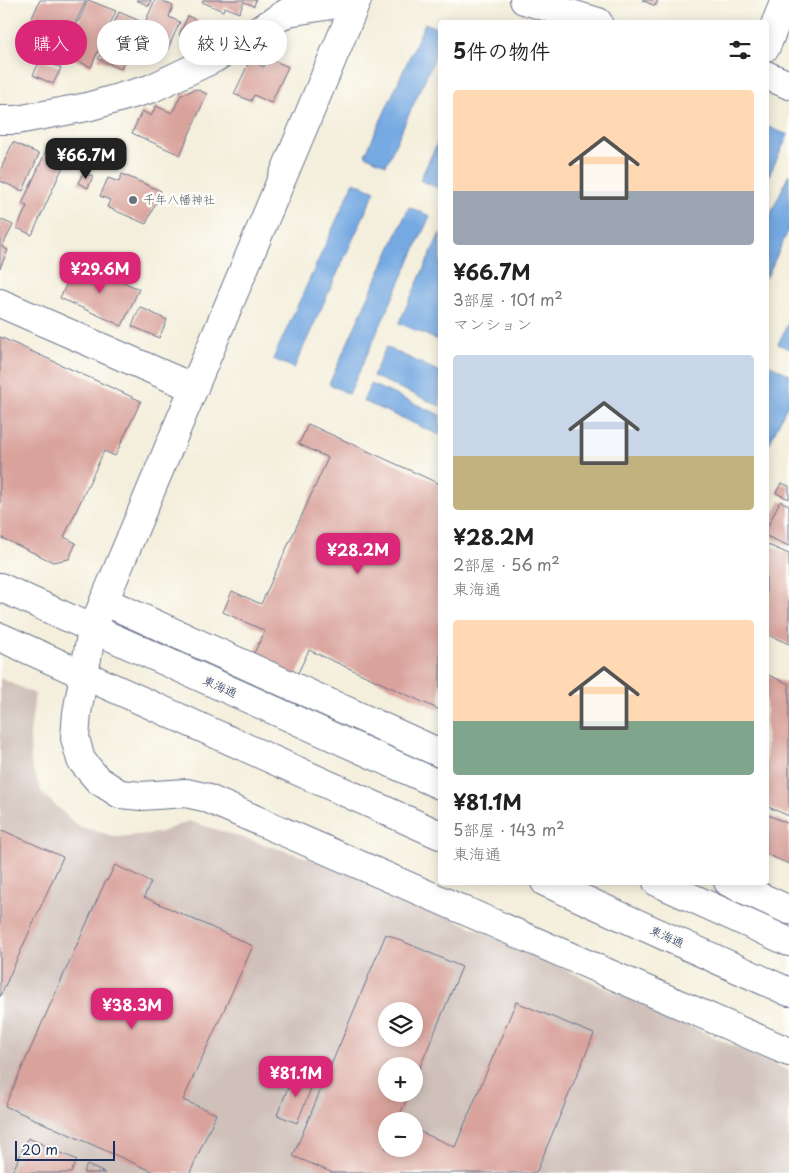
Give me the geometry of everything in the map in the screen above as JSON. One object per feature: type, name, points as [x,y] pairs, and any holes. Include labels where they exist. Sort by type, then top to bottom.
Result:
[{"type":"street","points":[[0,120],[17,120],[86,107],[150,89],[216,58],[288,12],[355,0]]},
{"type":"street","points":[[355,0],[92,630],[76,714],[75,738],[81,760],[98,780],[120,794],[141,796],[186,792],[204,797],[789,1052]]},
{"type":"street","points":[[524,0],[591,20]]},
{"type":"street","points":[[769,40],[785,0]]},
{"type":"street","points":[[769,76],[789,86]]},
{"type":"street","points":[[0,303],[194,388]]},
{"type":"street","name":"東海通","points":[[0,587],[438,784]]},
{"type":"street","points":[[104,601],[438,752]]},
{"type":"street","points":[[0,638],[438,834]]},
{"type":"street","name":"東海通","points":[[552,885],[789,992]]},
{"type":"street","points":[[664,885],[789,942]]},
{"type":"street","points":[[735,885],[789,910]]},
{"type":"shaded area","points":[[0,678],[35,694],[30,734],[31,765],[42,793],[78,826],[117,837],[158,833],[189,821],[343,869],[789,1071],[789,1173],[0,1173]]},
{"type":"water","points":[[425,23],[438,29],[438,50],[386,165],[365,155]]},
{"type":"water","points":[[769,127],[788,135],[769,176]]},
{"type":"water","points":[[438,141],[438,188],[420,180]]},
{"type":"water","points":[[789,174],[789,229],[769,272],[769,217]]},
{"type":"water","points":[[354,182],[375,191],[294,368],[273,359]]},
{"type":"water","points":[[409,207],[430,216],[349,394],[329,384]]},
{"type":"water","points":[[438,237],[438,340],[399,323]]},
{"type":"water","points":[[789,321],[789,349],[778,344]]},
{"type":"water","points":[[386,347],[438,371],[438,405],[373,376]]},
{"type":"water","points":[[769,364],[789,374],[789,401],[769,444]]},
{"type":"water","points":[[371,384],[438,414],[438,434],[363,401]]},
{"type":"building","points":[[40,0],[86,0],[77,20],[31,20]]},
{"type":"building","points":[[88,0],[116,11],[112,20],[97,20],[97,54],[91,67],[86,65],[87,20],[79,20]]},
{"type":"building","points":[[136,0],[151,0],[149,6]]},
{"type":"building","points":[[155,0],[160,0],[173,6],[169,17],[179,22],[179,24],[169,46],[169,20],[146,20]]},
{"type":"building","points":[[203,0],[256,0],[254,6],[244,2],[239,13],[225,7],[223,11],[202,2]]},
{"type":"building","points":[[642,0],[658,0],[655,6]]},
{"type":"building","points":[[119,12],[137,20],[115,20]]},
{"type":"building","points":[[188,16],[196,20],[186,20]]},
{"type":"building","points":[[38,65],[54,65],[61,68],[53,84],[33,75]]},
{"type":"building","points":[[112,65],[123,65],[121,69]]},
{"type":"building","points":[[248,65],[264,67],[265,65],[284,65],[288,67],[271,103],[254,95],[251,101],[234,94]]},
{"type":"building","points":[[196,89],[207,94],[180,155],[132,133],[142,111],[151,116],[156,106],[172,113],[181,95]]},
{"type":"building","points":[[13,142],[39,154],[23,191],[0,181],[0,171]]},
{"type":"building","points":[[50,142],[70,151],[32,235],[17,228],[27,206],[22,204]]},
{"type":"building","points":[[83,173],[93,176],[88,188],[78,183]]},
{"type":"building","points":[[122,174],[161,191],[146,224],[107,207],[110,200],[100,196],[108,178],[119,182]]},
{"type":"building","points":[[0,219],[13,225],[2,247],[8,250],[0,268]]},
{"type":"building","points":[[77,261],[139,289],[122,326],[60,298]]},
{"type":"building","points":[[140,307],[167,320],[159,338],[132,326]]},
{"type":"building","points":[[0,337],[141,401],[115,456],[104,451],[64,537],[76,543],[69,559],[53,562],[0,537]]},
{"type":"building","points":[[308,424],[438,483],[438,709],[309,650],[296,677],[252,657],[265,631],[223,612],[232,591],[261,604],[328,458],[299,444]]},
{"type":"building","points":[[781,483],[789,486],[789,499],[776,493]]},
{"type":"building","points":[[780,501],[789,505],[789,546],[769,537],[769,524]]},
{"type":"building","points":[[769,545],[789,554],[789,644],[769,635]]},
{"type":"building","points":[[769,675],[789,684],[789,816],[769,807]]},
{"type":"building","points":[[769,815],[789,824],[789,864],[769,855]]},
{"type":"building","points":[[2,830],[63,857],[0,997],[0,833]]},
{"type":"building","points":[[115,865],[151,882],[144,897],[253,946],[183,1100],[216,1114],[190,1173],[156,1173],[5,1106],[106,880]]},
{"type":"building","points":[[386,934],[462,967],[423,1060],[423,1057],[378,1057],[378,1102],[405,1102],[401,1112],[378,1112],[378,1157],[423,1157],[423,1133],[455,1147],[516,1002],[594,1034],[536,1173],[333,1173],[293,1156]]},
{"type":"building","points":[[294,1073],[314,1081],[297,1123],[277,1115]]},
{"type":"building","points":[[28,1138],[77,1160],[71,1173],[12,1173]]},
{"type":"building","points":[[87,1165],[105,1173],[83,1173]]},
{"type":"place","name":"千年八幡神社","points":[[133,200]]}]
